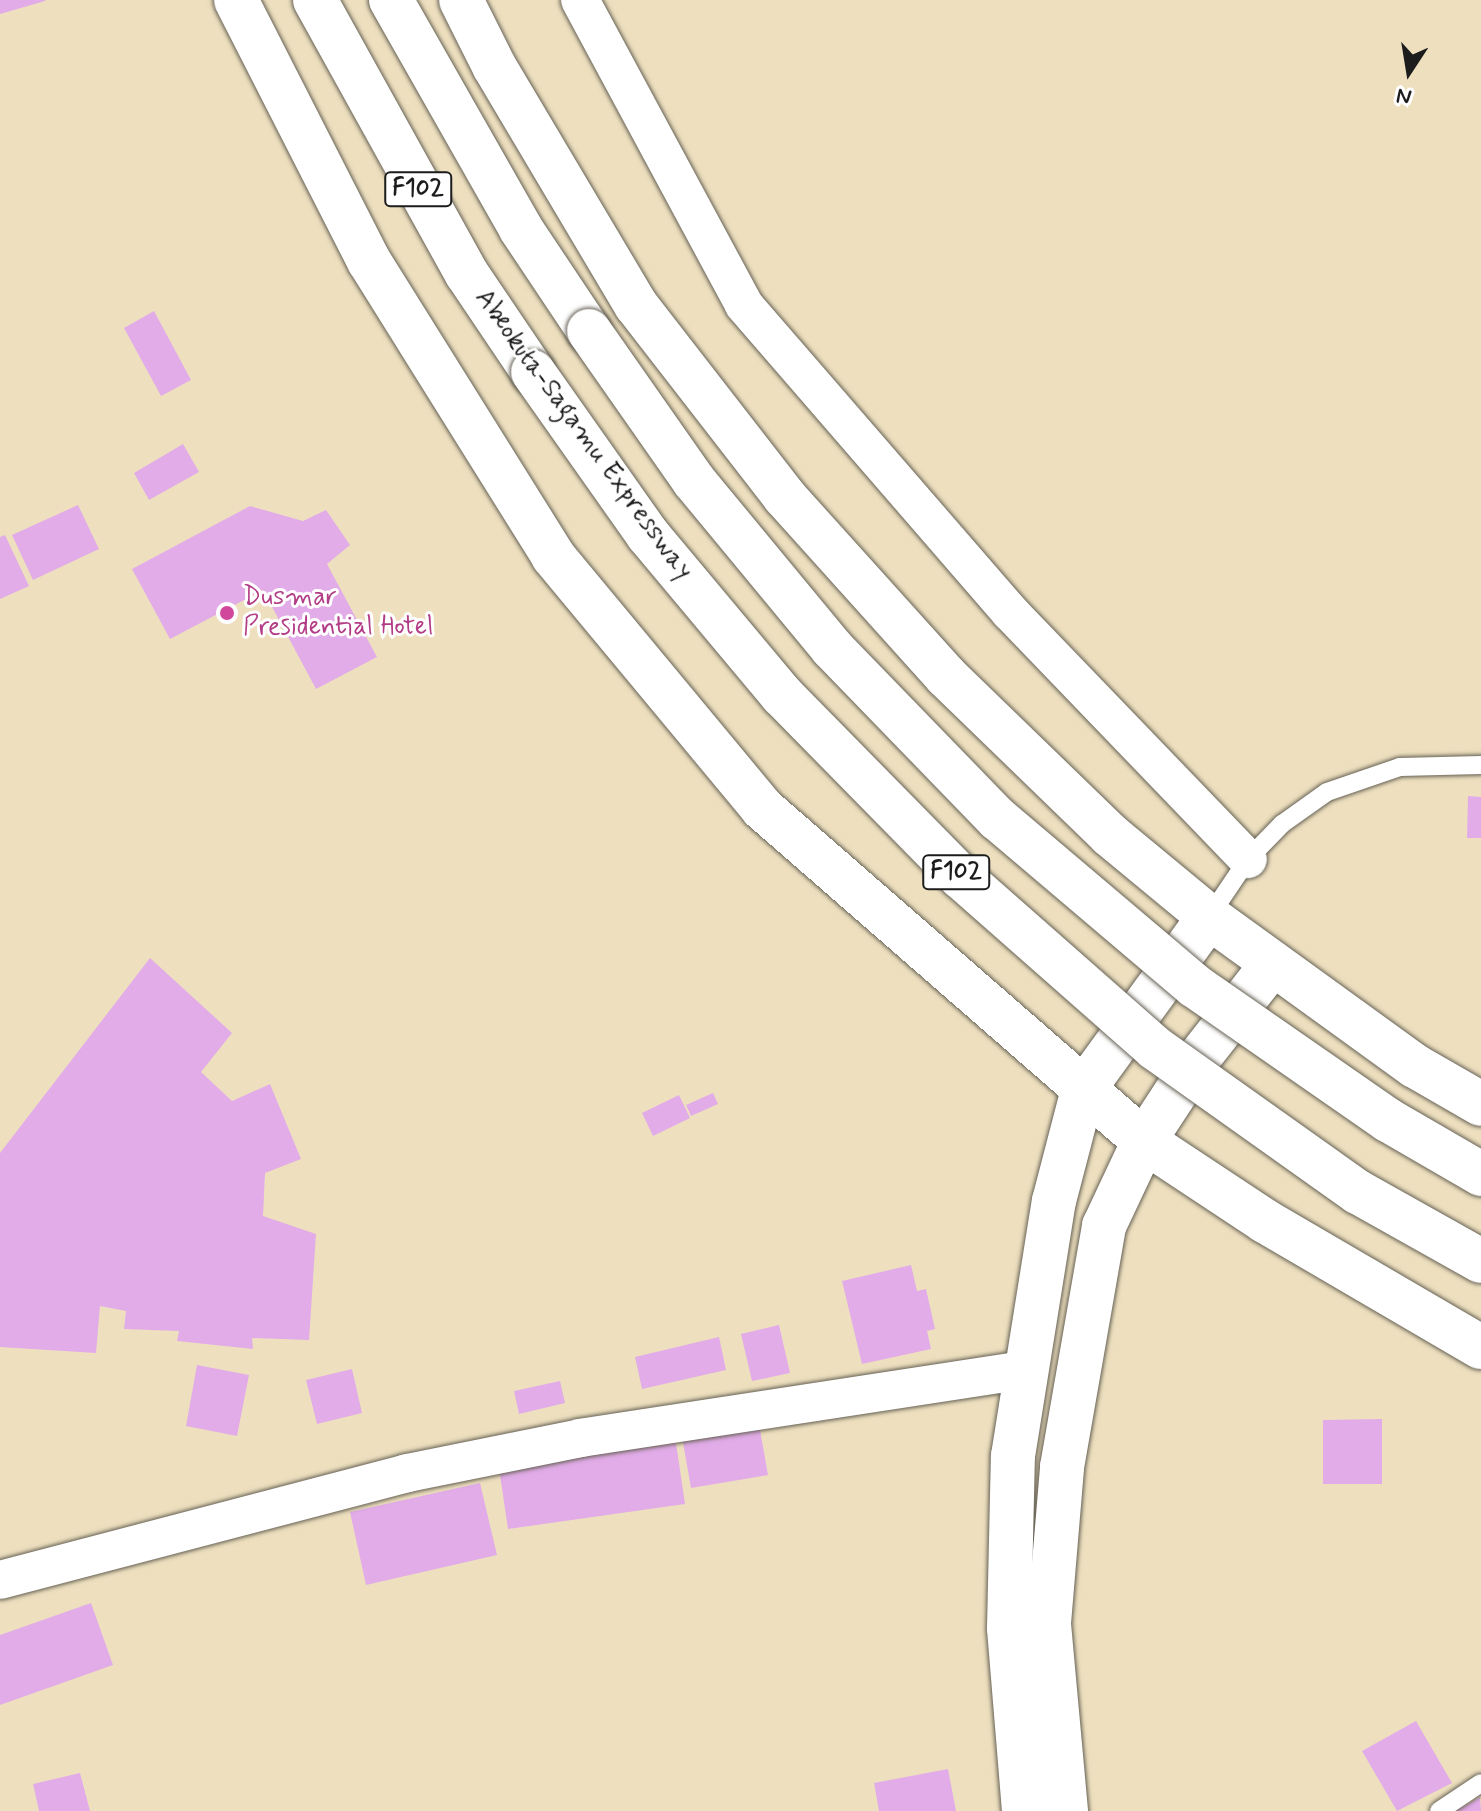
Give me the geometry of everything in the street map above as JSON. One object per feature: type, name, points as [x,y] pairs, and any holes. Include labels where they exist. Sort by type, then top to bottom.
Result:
[{"type":"main road","points":[[236,0],[369,261],[553,556],[762,808],[1144,1141],[1265,1221],[1481,1347]]},
{"type":"main road","name":"Abeokuta-Sagamu Expressway","points":[[315,0],[467,274],[648,535],[782,695],[961,877],[1155,1048],[1358,1192],[1481,1261]]},
{"type":"main road","name":"F102","points":[[391,0],[521,229],[589,331],[694,481],[832,648],[998,819],[1195,986],[1388,1120],[1481,1174]]},
{"type":"main road","points":[[461,0],[494,66],[636,305],[784,496],[946,676],[1110,835],[1209,917],[1271,966],[1415,1066],[1481,1104]]},
{"type":"main road","points":[[1024,1811],[1009,1628],[1013,1456],[1023,1370],[1054,1201],[1083,1090],[1209,917]]},
{"type":"main road","points":[[1066,1811],[1049,1623],[1062,1467],[1104,1226],[1144,1141],[1197,1060],[1271,966]]},
{"type":"street","points":[[580,0],[744,305],[1010,612],[1248,859]]},
{"type":"street","points":[[0,1580],[407,1473],[580,1438],[1023,1370]]},
{"type":"lane","points":[[1209,917],[1248,859],[1282,824],[1327,792],[1400,767],[1481,765]]},
{"type":"lane","points":[[1439,1811],[1481,1783]]},
{"type":"building","points":[[0,0],[45,0],[45,1],[0,14]]},
{"type":"building","points":[[154,311],[191,380],[161,396],[124,328]]},
{"type":"building","points":[[183,444],[199,472],[149,500],[134,473]]},
{"type":"building","points":[[78,505],[99,549],[33,580],[12,535]]},
{"type":"building","points":[[250,506],[303,521],[326,510],[350,545],[327,564],[377,657],[316,689],[263,590],[170,639],[132,569]]},
{"type":"building","points":[[5,535],[29,586],[0,599],[0,537]]},
{"type":"building","points":[[1468,796],[1481,797],[1481,838],[1467,838]]},
{"type":"building","points":[[150,958],[232,1033],[201,1072],[232,1101],[270,1084],[301,1159],[265,1173],[263,1216],[316,1234],[309,1340],[252,1338],[253,1349],[177,1341],[179,1331],[124,1329],[126,1311],[100,1306],[96,1353],[0,1347],[0,1153]]},
{"type":"building","points":[[713,1093],[718,1104],[691,1116],[686,1105]]},
{"type":"building","points":[[679,1095],[690,1118],[653,1136],[642,1113]]},
{"type":"building","points":[[911,1265],[917,1291],[926,1289],[935,1329],[927,1331],[931,1349],[862,1364],[842,1281]]},
{"type":"building","points":[[779,1325],[790,1373],[752,1381],[741,1334]]},
{"type":"building","points":[[719,1337],[726,1370],[642,1389],[635,1357]]},
{"type":"building","points":[[197,1365],[249,1375],[237,1436],[186,1426]]},
{"type":"building","points":[[352,1369],[362,1413],[317,1424],[306,1380]]},
{"type":"building","points":[[560,1381],[565,1403],[519,1414],[514,1391]]},
{"type":"building","points":[[1382,1419],[1382,1484],[1323,1484],[1323,1420]]},
{"type":"building","points":[[759,1424],[768,1475],[691,1488],[682,1437]]},
{"type":"building","points":[[676,1443],[685,1504],[508,1529],[499,1468]]},
{"type":"building","points":[[480,1483],[497,1555],[366,1585],[350,1512]]},
{"type":"building","points":[[91,1603],[113,1665],[0,1705],[0,1635]]},
{"type":"building","points":[[1416,1721],[1452,1783],[1397,1811],[1362,1751]]},
{"type":"building","points":[[948,1769],[956,1811],[879,1811],[874,1783]]},
{"type":"building","points":[[80,1773],[90,1811],[39,1811],[33,1784]]},
{"type":"building","points":[[1480,1797],[1481,1811],[1456,1811]]},
{"type":"place","name":"Dusmar Presidential Hotel","points":[[227,613]]}]
